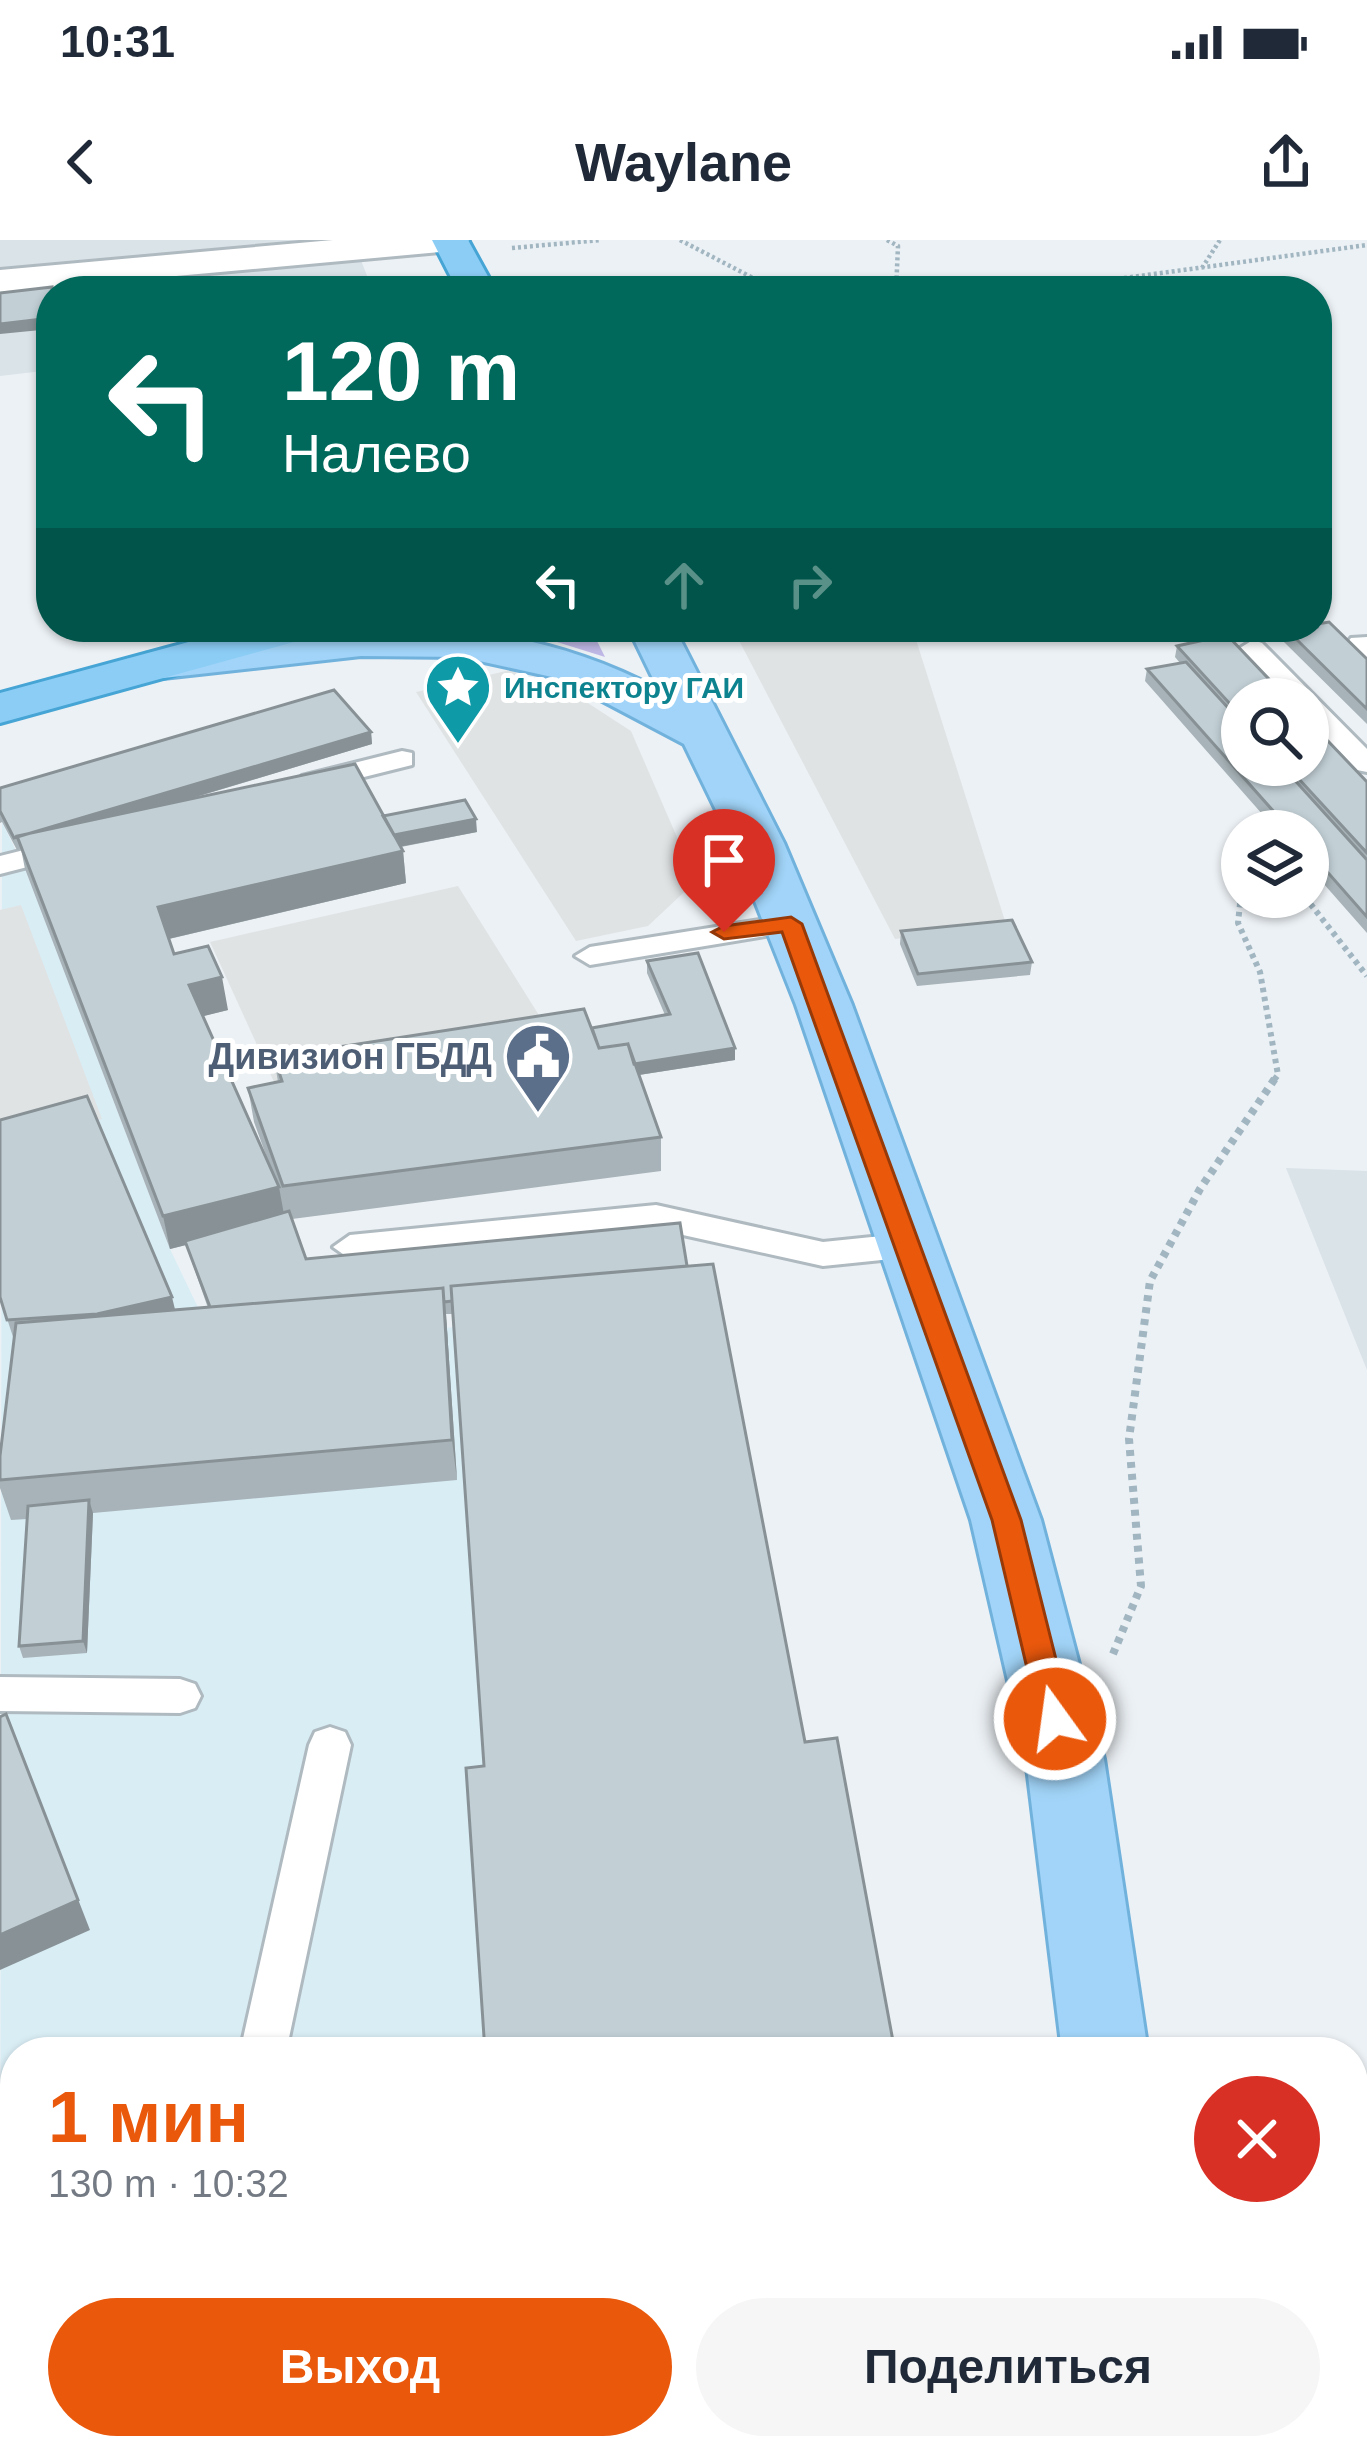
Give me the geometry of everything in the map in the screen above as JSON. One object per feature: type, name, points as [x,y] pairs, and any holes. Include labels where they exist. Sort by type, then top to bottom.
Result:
[{"type":"highway","points":[[451,240],[469,276]]},
{"type":"highway","points":[[0,708],[242,642]]},
{"type":"main road","points":[[160,665],[399,642]]},
{"type":"main road","points":[[466,642],[558,662],[708,737]]},
{"type":"main road","points":[[659,642],[708,737],[791,924],[911,1245],[1006,1520],[1065,1760],[1103,2037]]},
{"type":"street","points":[[45,276],[451,240]]},
{"type":"street","points":[[0,280],[36,277]]},
{"type":"lane","points":[[1252,648],[1281,678]]},
{"type":"lane","points":[[1329,726],[1367,764]]},
{"type":"lane","points":[[291,788],[402,758]]},
{"type":"lane","points":[[0,865],[92,841]]},
{"type":"lane","points":[[590,956],[791,924]]},
{"type":"lane","points":[[350,1247],[656,1217],[738,1239],[823,1254],[911,1245]]},
{"type":"lane","points":[[0,1694],[180,1696]]},
{"type":"lane","points":[[266,2037],[330,1745]]},
{"type":"path","points":[[510,248],[602,240]]},
{"type":"path","points":[[680,240],[742,276]]},
{"type":"path","points":[[887,240],[898,246],[897,276]]},
{"type":"path","points":[[1201,269],[1220,240]]},
{"type":"path","points":[[1314,251],[1323,240]]},
{"type":"path","points":[[1146,276],[1367,245]]},
{"type":"path","points":[[1065,1760],[1141,1586],[1130,1439],[1150,1281],[1200,1189],[1278,1075],[1260,972],[1238,918]]},
{"type":"path","points":[[1321,918],[1367,976]]},
{"type":"shaded area","points":[[0,240],[353,240],[367,276],[36,276],[36,372],[0,376]]},
{"type":"shaded area","points":[[557,642],[598,642],[605,657]]},
{"type":"shaded area","points":[[740,642],[917,642],[1006,924],[895,939]]},
{"type":"shaded area","points":[[510,670],[577,696],[631,731],[696,881],[648,926],[576,941],[416,692]]},
{"type":"shaded area","points":[[2,822],[25,869],[170,1249],[216,1345],[456,1327],[802,1779],[879,2037],[1,2037]]},
{"type":"shaded area","points":[[458,886],[557,1044],[274,1082],[210,942]]},
{"type":"shaded area","points":[[21,905],[102,1119],[0,1146],[0,910]]},
{"type":"shaded area","points":[[1286,1168],[1367,1171],[1367,1370]]},
{"type":"building","points":[[36,289],[36,320],[0,324],[0,293]]},
{"type":"building","points":[[1332,625],[1367,659],[1367,709],[1299,642],[1332,642]]},
{"type":"building","points":[[1234,642],[1268,678],[1221,678],[1221,694],[1177,646]]},
{"type":"building","points":[[1186,662],[1221,700],[1221,752],[1147,669]]},
{"type":"building","points":[[334,690],[371,732],[14,838],[0,811],[0,788]]},
{"type":"building","points":[[1329,742],[1367,782],[1367,853],[1305,786],[1329,786]]},
{"type":"building","points":[[355,764],[403,851],[158,907],[174,954],[208,946],[222,977],[189,985],[279,1187],[163,1216],[17,836]]},
{"type":"building","points":[[1251,786],[1300,786],[1322,810],[1272,810]]},
{"type":"building","points":[[465,800],[476,819],[394,835],[383,816]]},
{"type":"building","points":[[1329,818],[1367,860],[1367,917],[1329,874]]},
{"type":"building","points":[[1012,920],[1032,962],[918,974],[901,931]]},
{"type":"building","points":[[698,953],[735,1048],[634,1064],[628,1044],[599,1048],[592,1028],[670,1014],[647,961]]},
{"type":"building","points":[[584,1009],[599,1048],[628,1044],[661,1137],[283,1186],[248,1088],[282,1081],[274,1057]]},
{"type":"building","points":[[87,1096],[172,1297],[97,1314],[7,1320],[0,1297],[0,1120]]},
{"type":"building","points":[[289,1211],[306,1259],[680,1223],[687,1266],[451,1286],[452,1301],[444,1302],[443,1288],[210,1307],[185,1241]]},
{"type":"building","points":[[713,1264],[805,1742],[837,1738],[892,2037],[484,2037],[466,1768],[484,1766],[451,1286]]},
{"type":"building","points":[[443,1288],[452,1440],[0,1480],[16,1323]]},
{"type":"building","points":[[89,1500],[83,1641],[19,1646],[28,1506]]},
{"type":"building","points":[[6,1714],[78,1900],[0,1935],[0,1717]]},
{"type":"place","name":"Инспектору ГАИ","points":[[458,746]]},
{"type":"place","name":"Дивизион ГБДД","points":[[538,1115]]},
{"type":"route","points":[[724,932],[791,924],[911,1245],[1006,1520],[1055,1719]]}]
